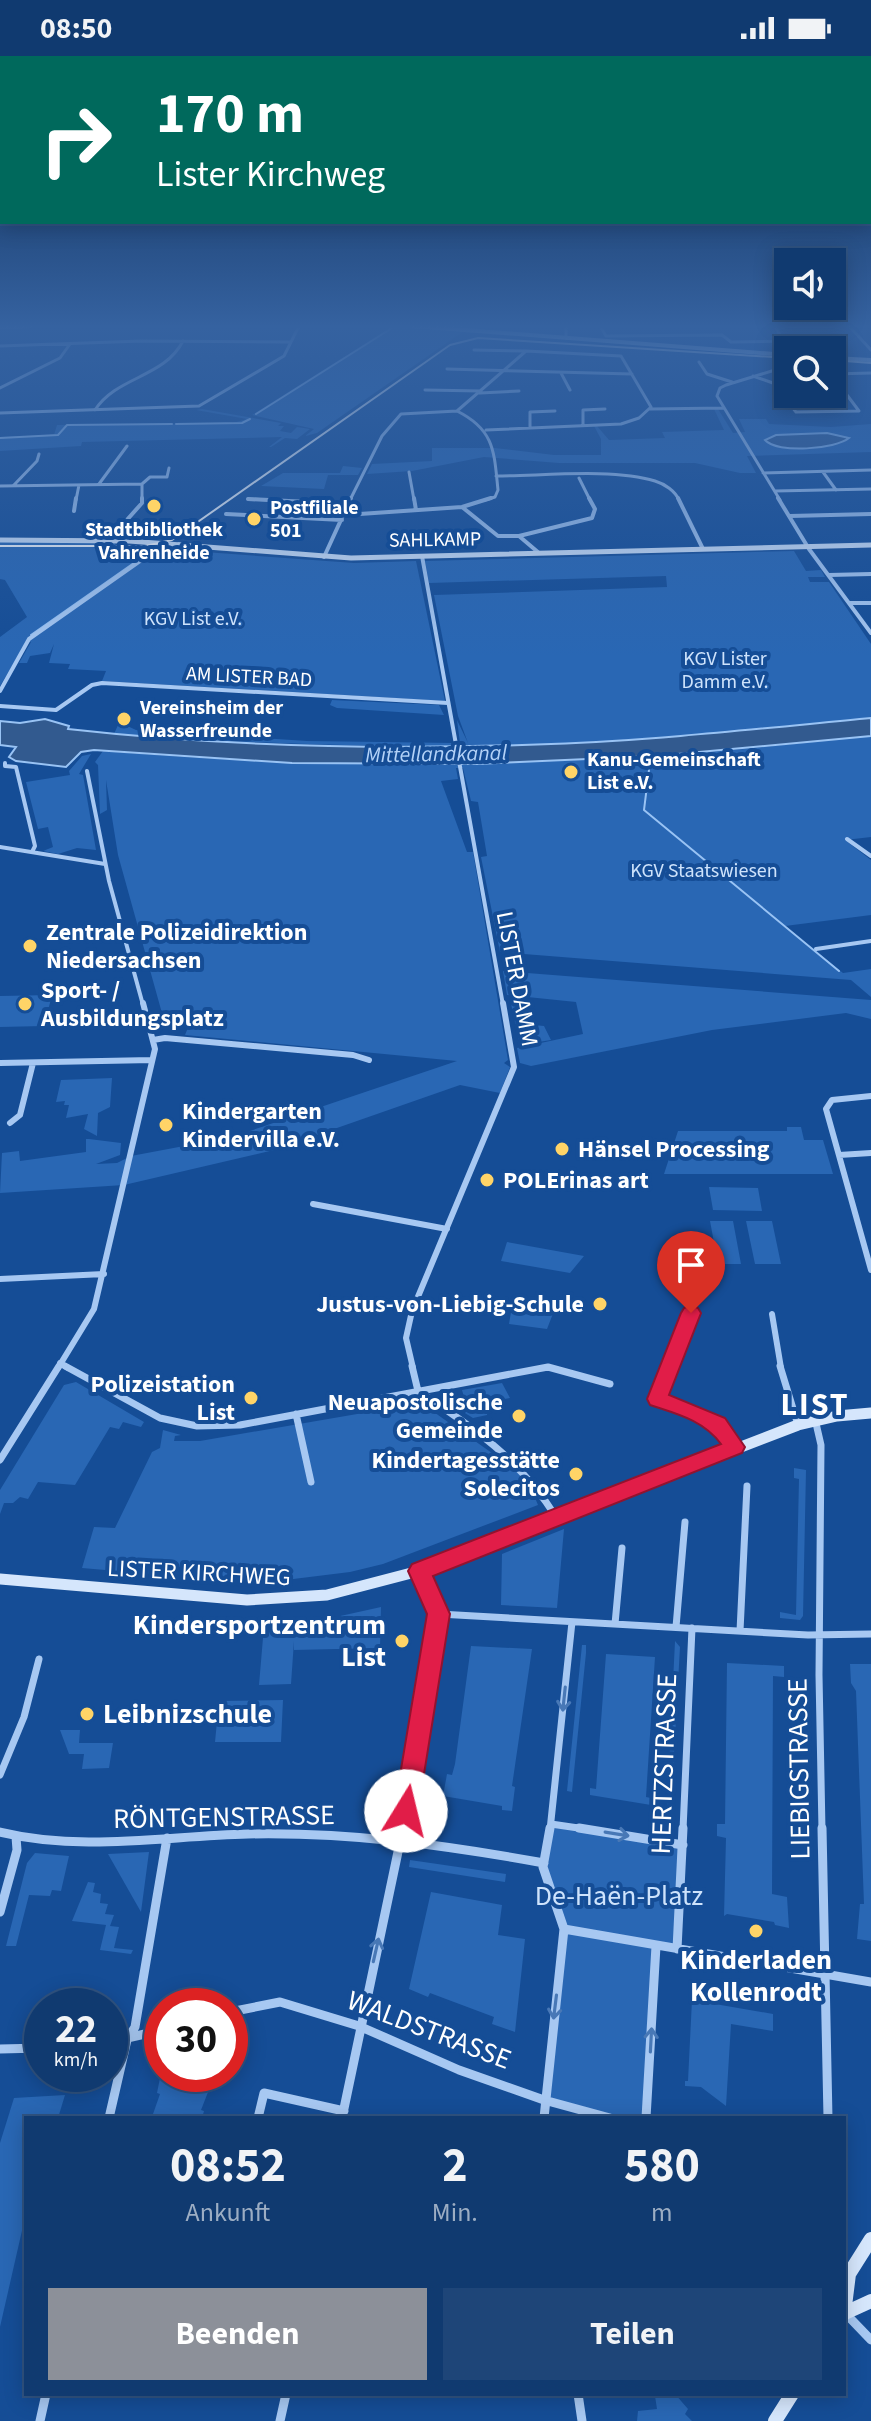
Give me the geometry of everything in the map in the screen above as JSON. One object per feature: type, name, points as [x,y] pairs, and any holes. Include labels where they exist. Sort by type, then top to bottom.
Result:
[{"type":"street","points":[[324,557],[383,436]]},
{"type":"street","points":[[226,514],[343,518],[462,507],[495,497],[496,476],[490,436]]},
{"type":"street","points":[[741,436],[808,546],[870,631]]},
{"type":"street","points":[[99,484],[127,446]]},
{"type":"street","points":[[13,486],[39,454]]},
{"type":"street","points":[[0,486],[142,484],[150,477],[167,477],[169,468]]},
{"type":"street","points":[[763,473],[871,470]]},
{"type":"street","points":[[409,472],[416,510]]},
{"type":"street","points":[[823,472],[836,490]]},
{"type":"street","points":[[496,476],[637,477],[669,487],[675,492],[703,549]]},
{"type":"street","points":[[462,507],[498,536],[519,536],[592,518],[595,509],[579,478]]},
{"type":"street","points":[[109,540],[142,503],[142,484]]},
{"type":"street","points":[[74,511],[79,485]]},
{"type":"street","points":[[775,491],[871,489]]},
{"type":"street","points":[[248,499],[349,504]]},
{"type":"street","points":[[790,516],[871,514]]},
{"type":"street","points":[[519,536],[539,553]]},
{"type":"street","name":"SAHLKAMP","points":[[0,540],[109,540],[324,557],[871,545]]},
{"type":"street","points":[[0,691],[29,639],[157,549],[175,549],[179,544]]},
{"type":"street","name":"LISTER DAMM","points":[[418,1391],[406,1338],[412,1311],[514,1067],[422,556]]},
{"type":"street","points":[[829,575],[871,574]]},
{"type":"street","points":[[850,603],[871,603]]},
{"type":"street","name":"AM LISTER BAD","points":[[0,706],[56,710],[92,685],[102,683],[448,703]]},
{"type":"street","points":[[5,763],[5,766],[16,767],[35,846],[32,852]]},
{"type":"street","points":[[0,1460],[94,1309],[152,1060],[153,1040],[104,861],[87,771]]},
{"type":"street","points":[[847,839],[871,856]]},
{"type":"street","points":[[0,847],[104,861]]},
{"type":"street","points":[[816,949],[871,941]]},
{"type":"street","points":[[153,1040],[313,1051],[369,1060]]},
{"type":"street","points":[[0,1063],[152,1060]]},
{"type":"street","points":[[10,1123],[20,1115],[33,1063]]},
{"type":"street","points":[[871,1096],[828,1102],[826,1109],[868,1248],[871,1270]]},
{"type":"street","points":[[839,1155],[871,1153]]},
{"type":"street","points":[[313,1204],[447,1229]]},
{"type":"street","points":[[0,1279],[104,1274]]},
{"type":"street","points":[[692,1309],[657,1399],[707,1417],[718,1424],[735,1447]]},
{"type":"street","points":[[772,1314],[783,1381],[798,1425]]},
{"type":"street","points":[[60,1363],[160,1418],[197,1426],[240,1425],[548,1367],[610,1384]]},
{"type":"street","points":[[418,1391],[522,1466],[535,1480],[556,1517]]},
{"type":"street","name":"LISTER KIRCHWEG","points":[[0,1579],[235,1599],[283,1600],[370,1586],[419,1571],[735,1447],[815,1419],[871,1413]]},
{"type":"street","points":[[296,1414],[311,1482]]},
{"type":"street","name":"LIEBIGSTRASSE","points":[[815,1419],[821,1445],[820,1634],[828,2116]]},
{"type":"street","points":[[740,1631],[747,1486]]},
{"type":"street","points":[[676,1627],[685,1522]]},
{"type":"street","points":[[615,1624],[622,1548]]},
{"type":"street","points":[[258,2116],[264,2093],[343,2114],[359,2026],[401,1839],[439,1614],[419,1571]]},
{"type":"street","points":[[439,1614],[740,1631],[871,1634]]},
{"type":"street","points":[[544,2116],[564,1929],[549,1890],[544,1863],[551,1824],[572,1622]]},
{"type":"street","name":"HERTZSTRASSE","points":[[677,1949],[692,1628]]},
{"type":"street","points":[[0,1775],[24,1717],[39,1659]]},
{"type":"street","points":[[551,1824],[683,1845]]},
{"type":"street","name":"RÖNTGENSTRASSE","points":[[0,1832],[16,1837],[71,1842],[247,1834],[401,1839],[544,1863]]},
{"type":"street","points":[[0,1912],[17,1850],[16,1837]]},
{"type":"street","points":[[128,2038],[135,2027],[167,1838]]},
{"type":"street","points":[[564,1929],[871,1982]]},
{"type":"street","points":[[646,2116],[656,1946]]},
{"type":"street","name":"WALDSTRASSE","points":[[248,2008],[280,2002],[359,2026],[459,2070],[544,2100],[603,2116]]},
{"type":"street","points":[[0,2049],[24,2048]]},
{"type":"street","points":[[109,2116],[115,2092]]},
{"type":"street","points":[[846,2297],[849,2274],[871,2239]]},
{"type":"street","points":[[846,2312],[871,2301]]},
{"type":"street","points":[[846,2315],[871,2340]]},
{"type":"street","points":[[40,2421],[46,2396]]},
{"type":"street","points":[[280,2421],[286,2396]]},
{"type":"street","points":[[578,2396],[582,2421]]},
{"type":"street","points":[[775,2421],[791,2396]]},
{"type":"green space","points":[[300,436],[285,438],[271,447],[282,437],[82,442],[81,446],[0,451],[0,437]]},
{"type":"green space","points":[[600,436],[609,440],[871,436],[871,452],[747,456],[756,473],[740,473],[695,463],[559,463],[484,457],[412,471],[367,474],[372,464],[432,461],[432,448],[495,448],[554,455],[601,455]]},
{"type":"green space","points":[[343,466],[362,468],[358,475],[328,475],[324,489],[261,486],[283,473],[340,473]]},
{"type":"green space","name":"KGV List e.V.","points":[[0,541],[116,541],[115,548],[173,553],[177,550],[354,563],[416,561],[445,701],[102,681],[106,671],[68,669],[70,664],[49,663],[54,644],[50,653],[30,656],[27,663],[19,663],[31,642],[27,641],[0,686],[0,637],[27,617],[5,580],[0,579]]},
{"type":"green space","name":"KGV Lister Damm e.V.","points":[[794,551],[806,571],[821,570],[825,577],[808,577],[810,582],[829,582],[871,644],[871,718],[631,740],[551,744],[332,745],[114,734],[118,725],[123,724],[136,730],[307,741],[460,743],[457,720],[468,743],[458,716],[434,595],[667,587],[666,576],[429,583],[425,561]]},
{"type":"green space","points":[[332,700],[439,705],[444,715],[337,708],[330,705]]},
{"type":"green space","name":"KGV Staatswiesen","points":[[871,736],[871,837],[845,840],[871,860],[871,915],[785,926],[843,973],[871,969],[871,997],[851,980],[500,952],[481,857],[487,856],[478,802],[471,801],[463,768],[456,768],[458,779],[441,781],[467,852],[473,852],[508,1060],[504,1063],[510,1067],[500,1093],[460,1085],[274,1150],[124,1185],[0,1193],[2,1153],[19,1151],[20,1161],[86,1152],[86,1139],[89,1139],[121,1143],[120,1155],[96,1164],[117,1163],[131,1156],[232,1137],[457,1061],[185,1035],[189,1025],[165,1024],[118,855],[106,780],[107,810],[100,814],[98,765],[95,762],[103,751],[310,763],[447,763],[681,754]]},
{"type":"green space","points":[[91,754],[79,774],[83,775],[96,850],[77,848],[58,854],[43,851],[53,847],[48,827],[38,829],[26,782],[70,775],[69,771],[82,756]]},
{"type":"green space","points":[[503,971],[871,1000],[871,1019],[846,1013],[712,1030],[531,1066],[520,1063],[517,1048],[583,1034],[576,1002],[507,995]]},
{"type":"green space","name":"Sport- / Ausbildungsplatz","points":[[52,995],[44,1026],[0,1027],[0,996]]},
{"type":"green space","points":[[510,999],[518,1006],[523,1024],[544,1026],[551,1040],[520,1045]]},
{"type":"green space","points":[[112,1078],[110,1107],[98,1113],[97,1136],[84,1129],[88,1114],[66,1118],[69,1105],[64,1105],[65,1101],[56,1102],[61,1080]]},
{"type":"green space","points":[[787,1127],[801,1127],[804,1140],[823,1140],[833,1174],[664,1174],[678,1131],[787,1131]]},
{"type":"green space","points":[[709,1187],[758,1188],[762,1211],[713,1210]]},
{"type":"green space","points":[[710,1221],[733,1221],[741,1264],[718,1264]]},
{"type":"green space","points":[[746,1221],[772,1221],[781,1264],[755,1264]]},
{"type":"green space","points":[[507,1242],[584,1256],[570,1273],[501,1261]]},
{"type":"green space","points":[[541,1309],[554,1311],[547,1329],[509,1324],[511,1312],[531,1315],[532,1312],[540,1313]]},
{"type":"green space","points":[[76,1382],[144,1422],[141,1427],[123,1422],[119,1429],[110,1427],[75,1485],[38,1482],[28,1499],[20,1497],[13,1503],[4,1503],[0,1514],[0,1490],[64,1385]]},
{"type":"green space","points":[[502,1383],[510,1398],[488,1402],[487,1415],[473,1418],[460,1410],[466,1404],[462,1390]]},
{"type":"green space","points":[[421,1403],[516,1470],[528,1481],[538,1505],[383,1564],[350,1572],[269,1582],[194,1578],[195,1568],[178,1567],[175,1576],[82,1568],[94,1527],[115,1528],[152,1452],[160,1448],[163,1430],[181,1435],[175,1436],[174,1441],[200,1441]]},
{"type":"green space","points":[[794,1468],[806,1470],[803,1616],[800,1620],[780,1618],[780,1612],[796,1615],[799,1479],[794,1478]]},
{"type":"green space","points":[[564,1529],[557,1608],[501,1605],[502,1554]]},
{"type":"green space","points":[[381,1607],[380,1648],[294,1650],[294,1641],[291,1684],[259,1685],[264,1626],[295,1626]]},
{"type":"green space","points":[[675,1641],[680,1647],[671,1808],[667,1807]]},
{"type":"green space","points":[[582,1645],[586,1645],[586,1653],[572,1792],[567,1791]]},
{"type":"green space","points":[[471,1646],[532,1649],[512,1786],[515,1787],[512,1811],[502,1810],[502,1806],[443,1796],[447,1774],[452,1775],[455,1764]]},
{"type":"green space","points":[[606,1654],[655,1657],[646,1797],[651,1798],[651,1805],[590,1795],[590,1788],[596,1789]]},
{"type":"green space","points":[[727,1663],[784,1666],[784,1677],[773,1676],[772,1894],[787,1897],[789,1928],[775,1925],[774,1922],[724,1916],[726,1838],[717,1836],[717,1824],[725,1824]]},
{"type":"green space","points":[[850,1664],[871,1664],[871,1941],[857,1939],[860,1904],[864,1904],[856,1691],[851,1683]]},
{"type":"green space","points":[[283,1700],[281,1742],[215,1742],[219,1701]]},
{"type":"green space","points":[[60,1730],[80,1730],[79,1743],[113,1743],[109,1768],[82,1769],[84,1754],[69,1754]]},
{"type":"green space","name":"De-Haën-Platz","points":[[551,1824],[683,1845],[677,1949],[657,1946],[646,2116],[603,2116],[544,2100],[564,1929],[543,1867]]},
{"type":"green space","points":[[149,1852],[141,1912],[108,1854]]},
{"type":"green space","points":[[35,1853],[69,1856],[61,1891],[52,1890],[50,1896],[29,1895],[16,1946],[6,1946],[27,1863]]},
{"type":"green space","points":[[410,1860],[506,1874],[505,1882],[409,1867]]},
{"type":"green space","points":[[88,1882],[95,1883],[93,1892],[101,1894],[100,1903],[108,1904],[105,1914],[114,1915],[110,1926],[119,1927],[114,1948],[133,1950],[131,1954],[100,1950],[106,1925],[72,1921]]},
{"type":"green space","points":[[431,1892],[502,1905],[498,1935],[525,1939],[515,2032],[492,2024],[494,2017],[430,1993],[428,1997],[409,1989]]},
{"type":"green space","points":[[692,2000],[773,2014],[773,2031],[731,2024],[726,2106],[701,2087],[685,2086],[685,2081],[688,2081]]},
{"type":"green space","points":[[157,2092],[208,2092],[201,2110],[204,2111],[203,2116],[154,2116],[160,2094]]},
{"type":"green space","points":[[65,2095],[59,2116],[24,2116],[24,2222],[0,2327],[0,2143],[14,2098]]},
{"type":"green space","points":[[655,2396],[677,2396],[688,2409],[685,2414],[692,2421],[637,2421],[638,2411],[657,2409]]},
{"type":"water","points":[[773,436],[849,438],[832,445],[807,448],[781,447],[765,440]]},
{"type":"water","name":"Mittellandkanal","points":[[871,718],[871,736],[656,756],[476,764],[292,763],[94,750],[81,752],[66,767],[16,761],[9,757],[16,747],[0,745],[0,721],[20,723],[45,719],[69,726],[68,729],[188,740],[309,746],[430,747],[631,740]]},
{"type":"waterway","points":[[0,438],[32,436]]},
{"type":"waterway","points":[[31,635],[151,551]]},
{"type":"waterway","points":[[650,762],[644,810],[839,971]]},
{"type":"tram line","points":[[0,546],[145,546],[172,540],[320,436]]},
{"type":"place","name":"Stadtbibliothek Vahrenheide","points":[[154,506]]},
{"type":"place","name":"Postfiliale 501","points":[[254,519]]},
{"type":"place","name":"Vereinsheim der Wasserfreunde","points":[[124,719]]},
{"type":"place","name":"Kanu-Gemeinschaft List e.V.","points":[[571,772]]},
{"type":"place","name":"Zentrale Polizeidirektion Niedersachsen","points":[[30,946]]},
{"type":"place","name":"Sport- / Ausbildungsplatz","points":[[25,1004]]},
{"type":"place","name":"Kindergarten Kindervilla e.V.","points":[[166,1125]]},
{"type":"place","name":"Hänsel Processing","points":[[562,1149]]},
{"type":"place","name":"POLErinas art","points":[[487,1180]]},
{"type":"place","name":"Justus-von-Liebig-Schule","points":[[600,1304]]},
{"type":"place","name":"Polizeistation List","points":[[251,1398]]},
{"type":"place","name":"Neuapostolische Gemeinde","points":[[519,1416]]},
{"type":"place","name":"Kindertagesstätte Solecitos","points":[[576,1474]]},
{"type":"place","name":"Kindersportzentrum List","points":[[402,1641]]},
{"type":"place","name":"Leibnizschule","points":[[87,1714]]},
{"type":"place","name":"Kinderladen Kollenrodt","points":[[756,1931]]},
{"type":"district","name":"LIST","points":[[815,1405]]},
{"type":"route","points":[[406,1811],[439,1614],[419,1571],[735,1447],[718,1424],[707,1417],[657,1399],[691,1313]]}]
